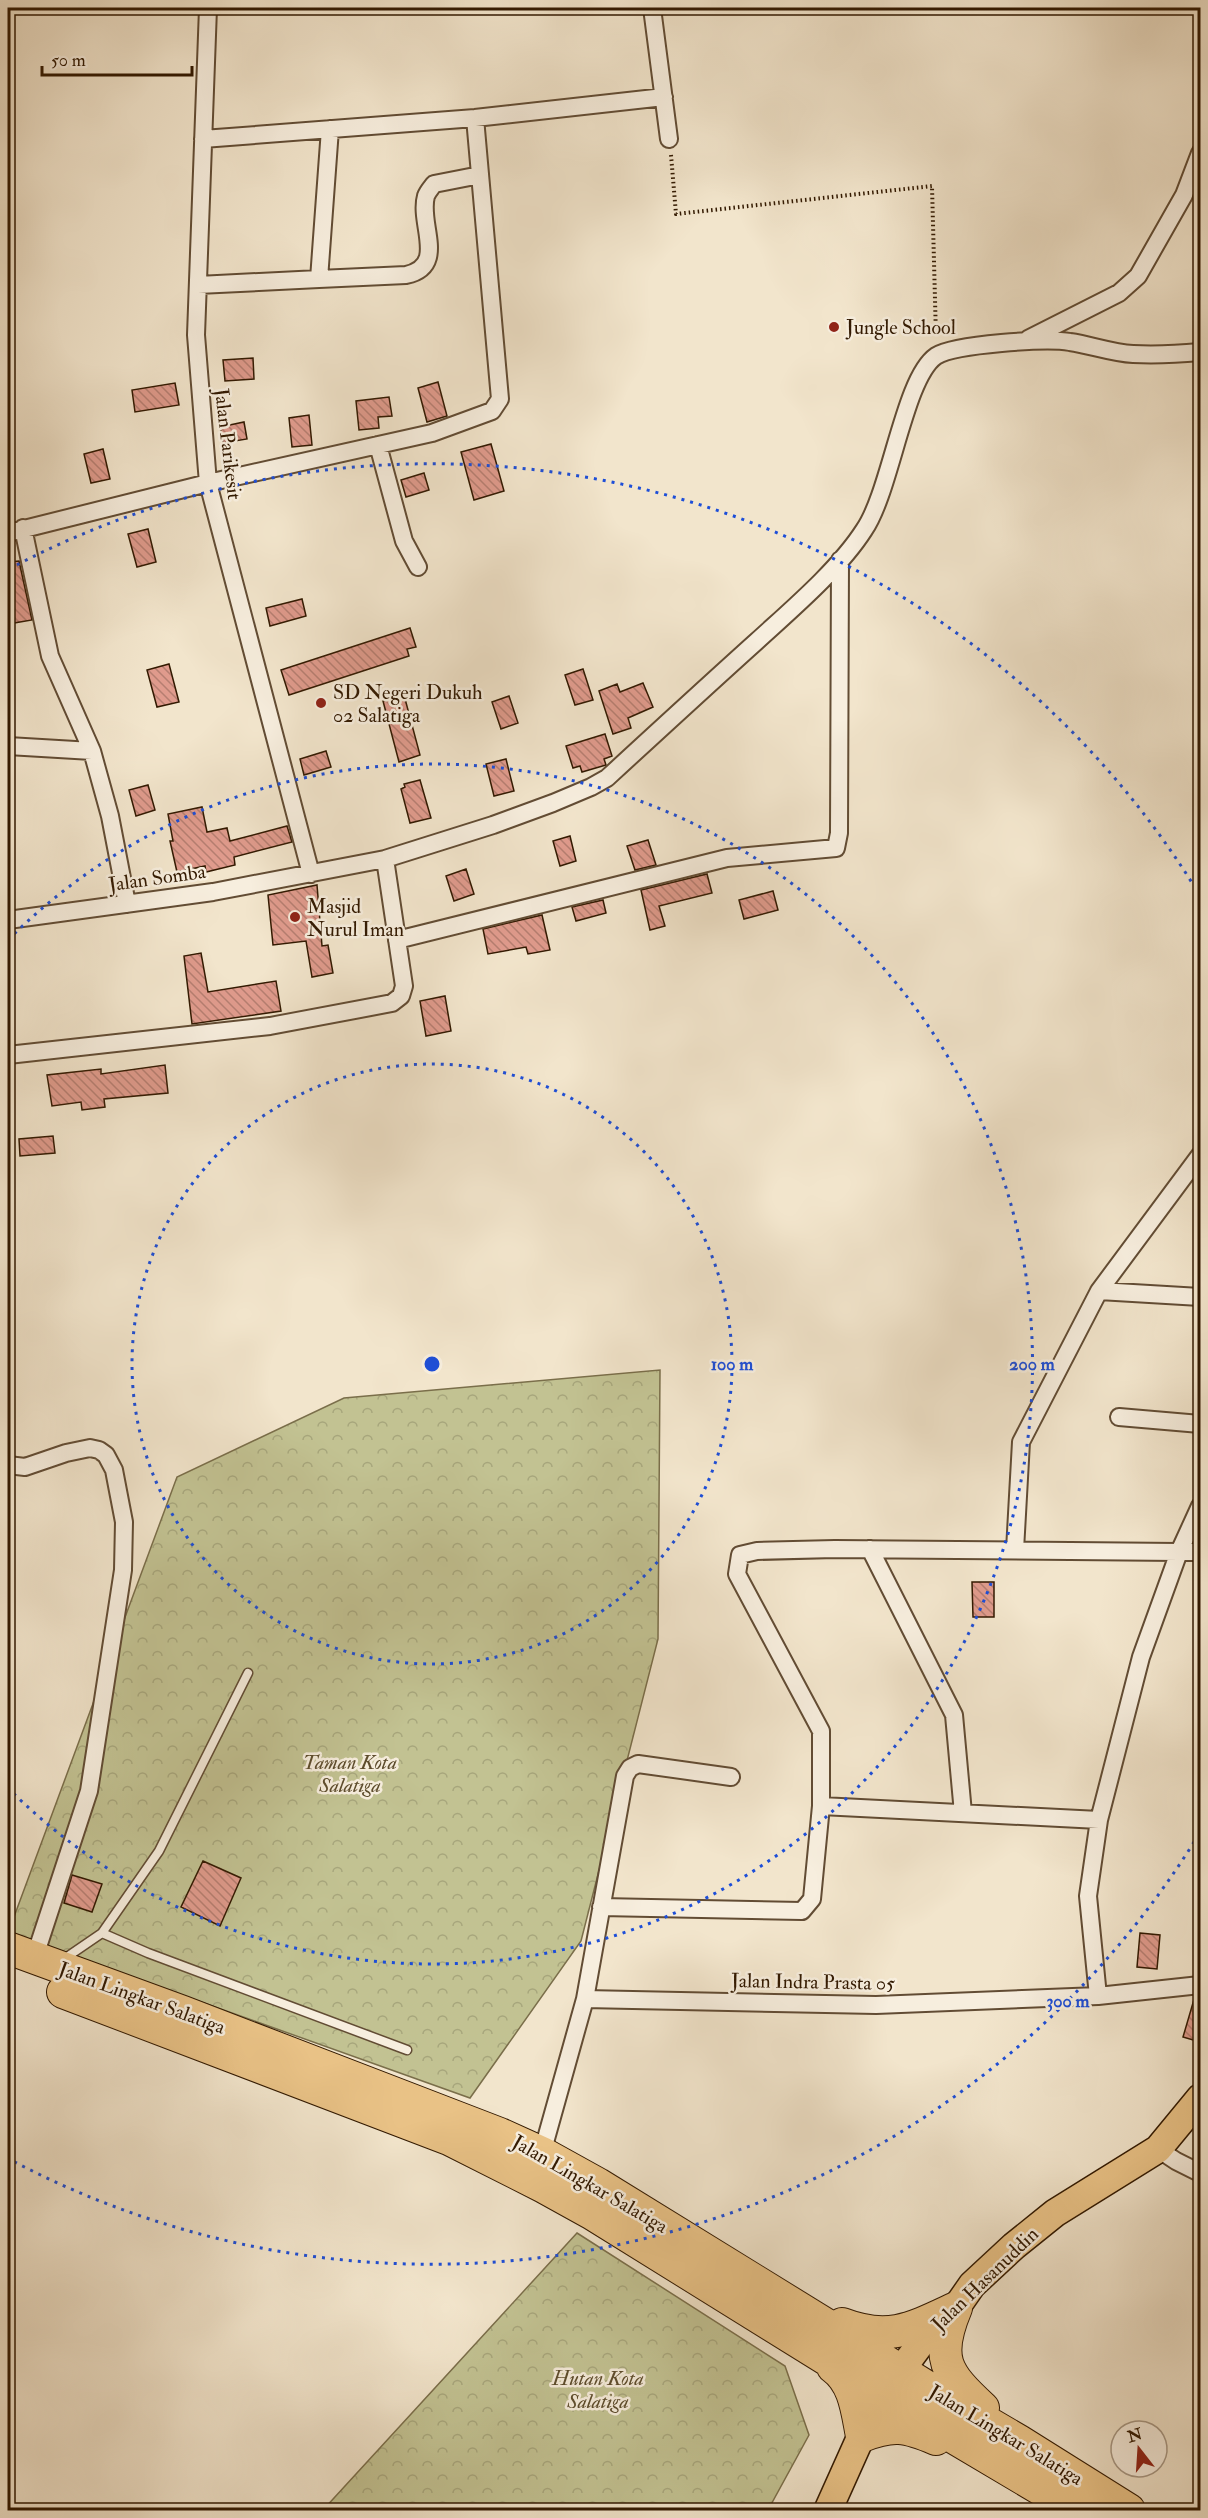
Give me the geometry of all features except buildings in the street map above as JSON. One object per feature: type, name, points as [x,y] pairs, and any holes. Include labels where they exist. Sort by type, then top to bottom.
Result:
[{"type":"highway","name":"Jalan Lingkar Salatiga","points":[[30,1966],[183,2012],[500,2134],[542,2153],[598,2184],[800,2308],[891,2381],[926,2421],[1076,2511]]},
{"type":"highway","name":"Jalan Lingkar Salatiga","points":[[30,1966],[449,2139],[591,2213],[798,2342],[891,2381],[1019,2441],[1129,2511]]},
{"type":"highway","points":[[800,2308],[859,2331],[884,2334],[917,2325],[956,2308]]},
{"type":"highway","points":[[956,2308],[944,2342],[945,2358],[962,2389],[1019,2441]]},
{"type":"highway","points":[[798,2342],[840,2372],[848,2382],[853,2393],[862,2436],[891,2427],[910,2429],[1019,2475]]},
{"type":"main road","name":"Jalan Hasanuddin","points":[[828,2511],[845,2470],[891,2381],[924,2339],[956,2308],[972,2285],[1054,2213],[1158,2149],[1200,2098]]},
{"type":"street","name":"Jalan Parikesit","points":[[208,8],[196,335],[208,483],[311,874]]},
{"type":"street","points":[[652,8],[669,139]]},
{"type":"street","points":[[203,139],[474,118],[664,97]]},
{"type":"street","points":[[127,904],[110,816],[92,751],[50,656],[15,531],[208,483],[432,433],[492,411],[500,399],[474,118]]},
{"type":"street","points":[[319,279],[330,129]]},
{"type":"street","points":[[1022,342],[1119,293],[1138,276],[1184,195],[1200,153]]},
{"type":"street","points":[[198,285],[406,275],[419,272],[425,267],[429,257],[427,194],[434,184],[480,175]]},
{"type":"street","points":[[937,356],[959,348],[1022,342],[1075,343],[1131,354],[1200,352]]},
{"type":"street","name":"Jalan Somba","points":[[8,920],[213,892],[385,859],[493,825],[599,783],[786,614],[840,560],[867,527],[891,466],[915,388],[925,368],[937,356]]},
{"type":"street","points":[[378,445],[404,540],[418,567]]},
{"type":"street","points":[[398,940],[727,858],[836,848],[839,844],[840,809],[840,560]]},
{"type":"street","points":[[8,746],[92,751]]},
{"type":"street","points":[[8,1055],[270,1026],[392,1004],[401,996],[404,986],[385,859]]},
{"type":"street","points":[[1015,1550],[1022,1442],[1099,1291],[1200,1155]]},
{"type":"street","points":[[1099,1291],[1200,1297]]},
{"type":"street","points":[[1119,1417],[1200,1424]]},
{"type":"street","points":[[8,1464],[25,1467],[66,1453],[90,1448],[99,1450],[106,1455],[114,1470],[124,1521],[123,1570],[89,1791],[30,1966]]},
{"type":"street","points":[[1098,1996],[1088,1896],[1099,1820],[1141,1657],[1179,1552],[1200,1506]]},
{"type":"street","points":[[870,1549],[954,1715],[963,1813]]},
{"type":"street","points":[[601,1907],[802,1911],[812,1899],[821,1806],[821,1731],[737,1574],[740,1555],[757,1551],[870,1549],[1200,1552]]},
{"type":"street","points":[[542,2153],[585,1999],[625,1776],[630,1768],[638,1764],[731,1777]]},
{"type":"street","points":[[821,1806],[1099,1820]]},
{"type":"street","name":"Jalan Indra Prasta 05","points":[[585,1999],[876,2005],[1098,1996],[1200,1985]]},
{"type":"street","points":[[1158,2149],[1176,2161],[1200,2172]]},
{"type":"lane","points":[[30,1966],[102,1933],[159,1851],[248,1673]]},
{"type":"lane","points":[[102,1933],[148,1953],[407,2050]]},
{"type":"path","points":[[669,139],[676,214],[932,186],[937,356]]},
{"type":"green space","name":"Taman Kota Salatiga","points":[[660,1370],[658,1639],[581,1941],[470,2098],[8,1933],[177,1477],[344,1398]]},
{"type":"green space","name":"Hutan Kota Salatiga","points":[[577,2233],[785,2366],[809,2435],[768,2510],[323,2510]]},
{"type":"place","name":"Jungle School","points":[[834,327]]},
{"type":"place","name":"SD Negeri Dukuh 02 Salatiga","points":[[321,703]]},
{"type":"place","name":"Masjid Nurul Iman","points":[[295,917]]}]
